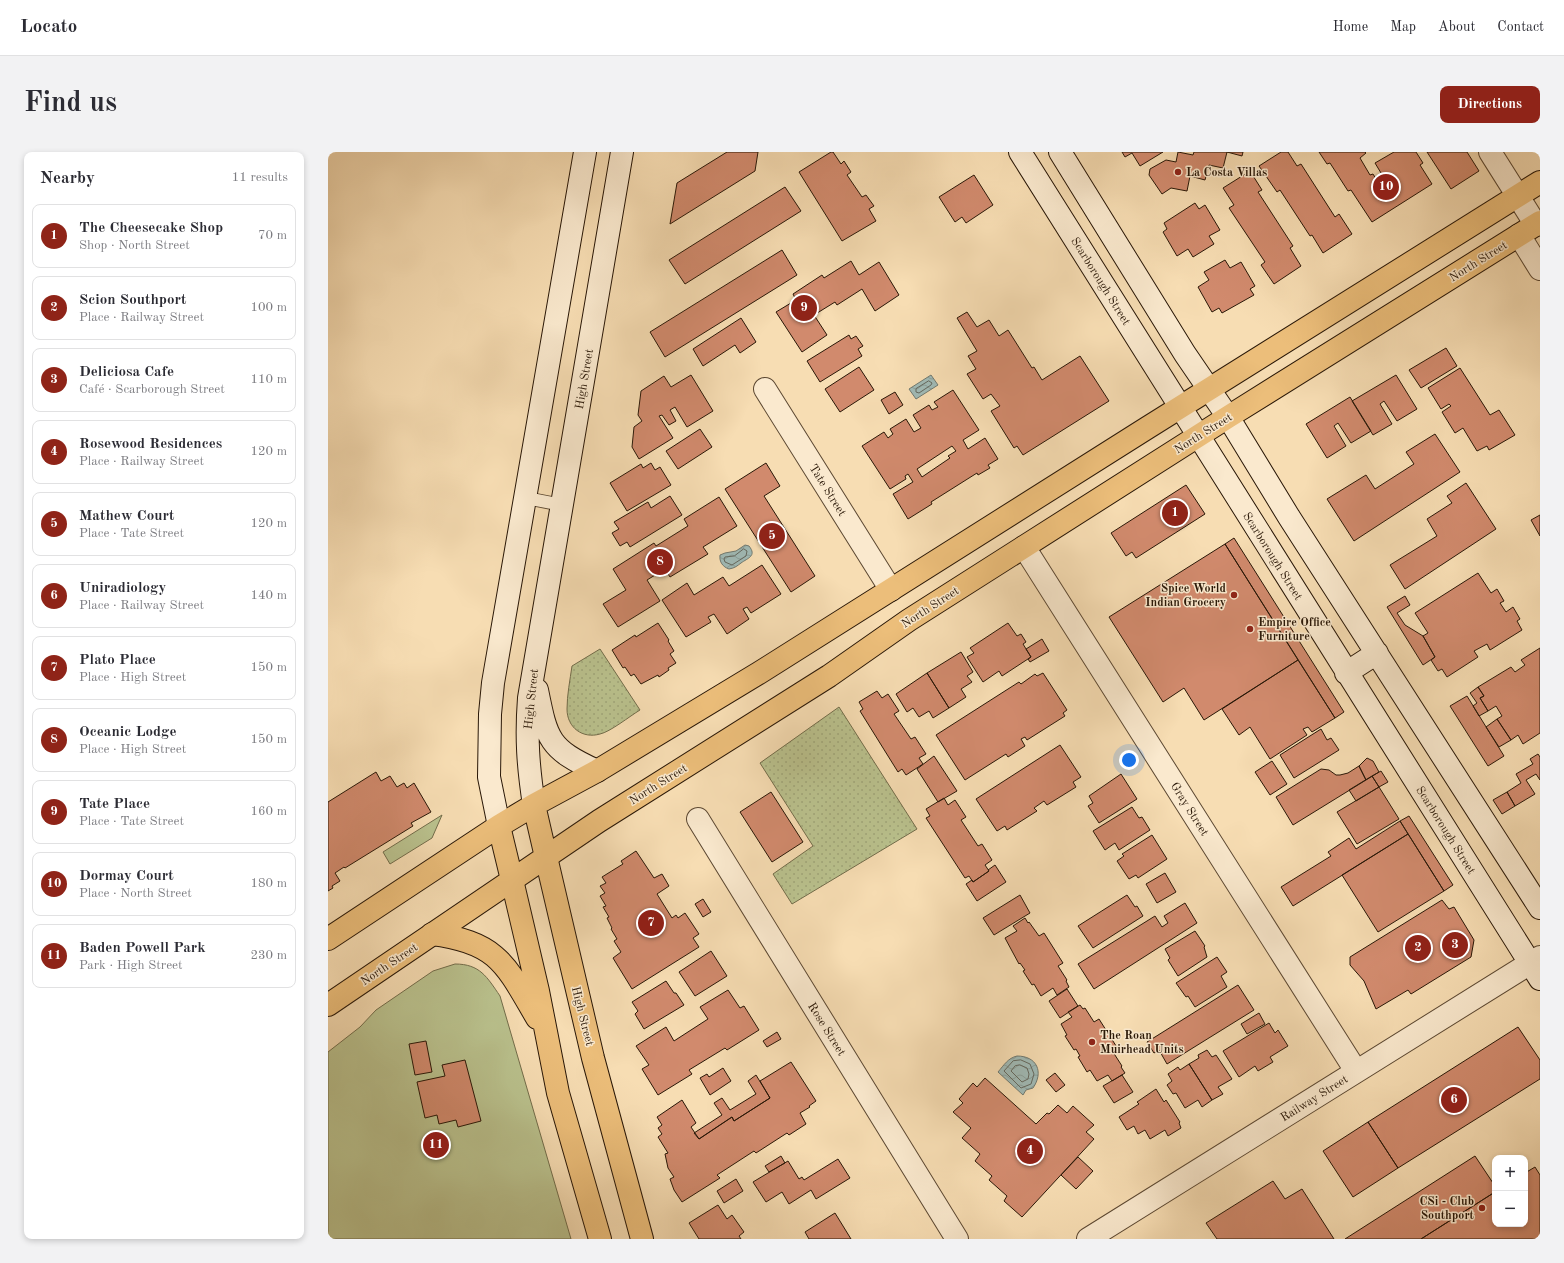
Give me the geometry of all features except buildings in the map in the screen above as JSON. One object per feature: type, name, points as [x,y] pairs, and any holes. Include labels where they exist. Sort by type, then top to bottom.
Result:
[{"type":"main road","points":[[585,152],[498,652],[490,714],[489,777],[538,991],[558,1093],[600,1239]]},
{"type":"main road","name":"High Street","points":[[622,152],[533,673],[528,713],[527,743],[528,770],[534,805],[546,857],[593,1058],[642,1239]]},
{"type":"main road","name":"Scarborough Street","points":[[1020,152],[1346,673],[1537,966]]},
{"type":"main road","points":[[1060,152],[1185,354],[1228,417],[1289,517],[1540,908]]},
{"type":"main road","points":[[1490,152],[1517,196],[1532,228],[1540,269]]},
{"type":"main road","points":[[328,940],[499,826],[597,770],[759,673],[1540,182]]},
{"type":"main road","name":"North Street","points":[[328,1005],[600,821],[822,680],[909,620],[1228,417],[1532,228]]},
{"type":"main road","name":"Tate Street","points":[[765,389],[891,590]]},
{"type":"main road","name":"Gray Street","points":[[1024,547],[1356,1071]]},
{"type":"main road","points":[[1346,673],[1377,653]]},
{"type":"main road","points":[[533,673],[544,724],[551,740],[570,757],[597,770]]},
{"type":"main road","name":"Rose Street","points":[[698,819],[956,1239]]},
{"type":"main road","points":[[432,934],[456,937],[467,941],[484,949],[498,959],[511,973],[546,1033]]},
{"type":"main road","name":"Railway Street","points":[[1088,1239],[1356,1071],[1537,966]]},
{"type":"lane","points":[[526,498],[562,505]]},
{"type":"green space","points":[[600,649],[640,710],[604,733],[588,735],[573,727],[568,716],[567,709],[572,666]]},
{"type":"green space","points":[[839,707],[917,829],[792,904],[773,874],[813,846],[760,763]]},
{"type":"green space","points":[[442,815],[432,838],[390,864],[383,852]]},
{"type":"green space","points":[[455,964],[471,966],[477,969],[487,978],[500,996],[571,1239],[328,1239],[328,1052],[360,1027],[376,1010],[433,971]]},
{"type":"water","points":[[931,375],[938,385],[916,399],[909,389]]},
{"type":"water","points":[[745,545],[749,546],[751,549],[751,556],[733,568],[729,569],[723,566],[720,560],[720,555],[736,551]]},
{"type":"water","points":[[1017,1056],[1024,1057],[1034,1062],[1038,1071],[1038,1076],[1033,1088],[1026,1090],[1023,1095],[998,1072],[1004,1064]]},
{"type":"place","name":"La Costa Villas","points":[[1178,172]]},
{"type":"place","name":"Dormay Court","points":[[1386,187]]},
{"type":"place","name":"Tate Place","points":[[804,308]]},
{"type":"place","name":"The Cheesecake Shop","points":[[1175,513]]},
{"type":"place","name":"Mathew Court","points":[[772,536]]},
{"type":"place","name":"Oceanic Lodge","points":[[660,562]]},
{"type":"place","name":"Spice World Indian Grocery","points":[[1234,595]]},
{"type":"place","name":"Empire Office Furniture","points":[[1250,629]]},
{"type":"place","name":"Plato Place","points":[[651,923]]},
{"type":"place","name":"Deliciosa Cafe","points":[[1455,945]]},
{"type":"place","name":"Scion Southport","points":[[1418,948]]},
{"type":"place","name":"The Roan Muirhead Units","points":[[1092,1042]]},
{"type":"place","name":"Uniradiology","points":[[1454,1100]]},
{"type":"place","name":"Baden Powell Park","points":[[436,1145]]},
{"type":"place","name":"Rosewood Residences","points":[[1030,1151]]},
{"type":"place","name":"CSi - Club Southport","points":[[1482,1208]]}]
